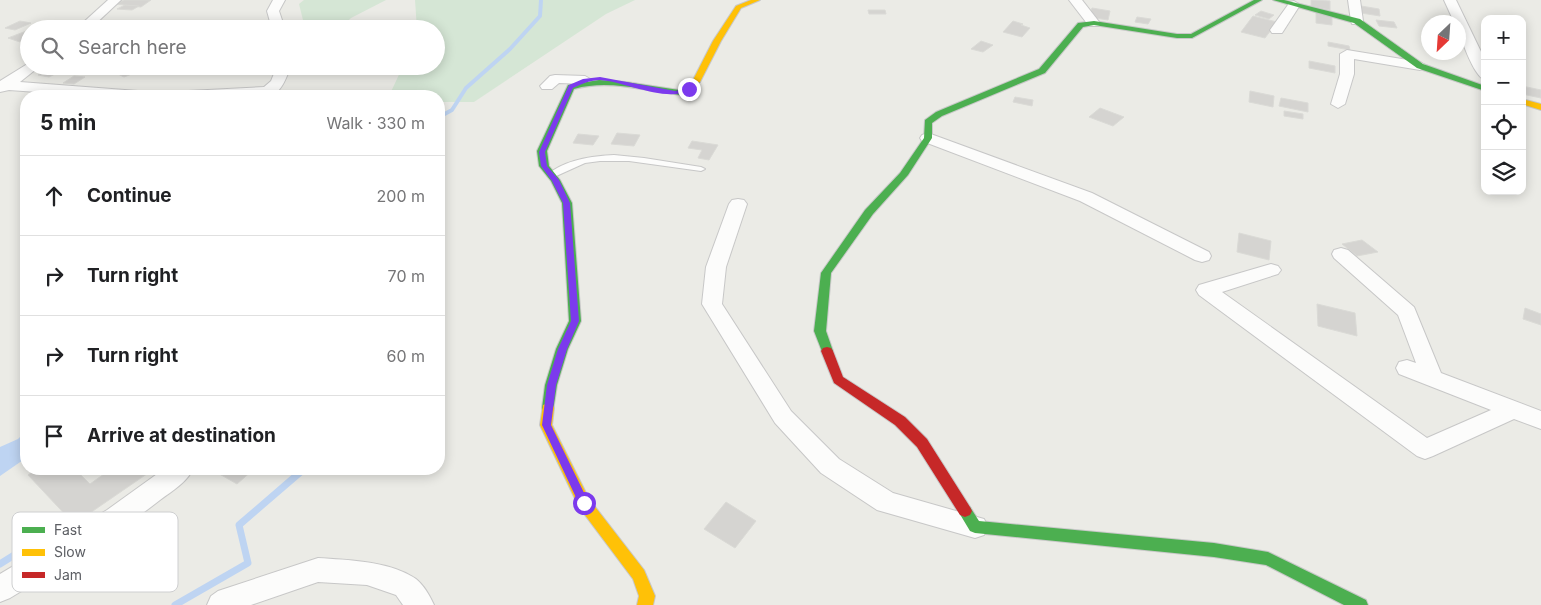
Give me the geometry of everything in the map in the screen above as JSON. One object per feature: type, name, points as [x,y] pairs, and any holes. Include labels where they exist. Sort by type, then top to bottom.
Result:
[{"type":"street","points":[[92,20],[115,0]]},
{"type":"street","points":[[276,20],[273,11],[279,0]]},
{"type":"street","points":[[547,86],[555,79],[600,79],[675,93],[689,89],[699,78],[717,41],[738,7],[757,0]]},
{"type":"street","points":[[1075,0],[1094,23]]},
{"type":"street","points":[[975,528],[922,443],[900,421],[838,380],[820,331],[826,273],[869,212],[903,175],[928,138],[928,122],[939,114],[1042,71],[1081,25],[1094,23],[1177,36],[1192,36],[1256,0]]},
{"type":"street","points":[[1276,0],[1357,21],[1420,66]]},
{"type":"street","points":[[1354,0],[1357,21]]},
{"type":"street","points":[[1450,0],[1481,67]]},
{"type":"street","points":[[1277,30],[1294,5]]},
{"type":"street","points":[[1338,104],[1347,74],[1347,54],[1420,66],[1481,87]]},
{"type":"street","points":[[2,86],[20,74]]},
{"type":"street","points":[[269,90],[279,75]]},
{"type":"street","points":[[585,80],[571,87],[542,152],[544,166],[551,174],[567,203],[575,321],[562,349],[551,385],[546,425],[584,503],[640,575],[647,596],[645,605]]},
{"type":"street","points":[[2,86],[62,90]]},
{"type":"street","points":[[1526,102],[1541,107]]},
{"type":"street","points":[[928,138],[1086,197],[1202,256]]},
{"type":"street","points":[[738,204],[716,267],[712,304],[784,417],[830,466],[886,502],[975,528],[1214,550],[1268,559],[1360,605]]},
{"type":"street","points":[[1341,254],[1407,312],[1433,379]]},
{"type":"street","points":[[1271,270],[1206,290],[1425,449],[1512,410]]},
{"type":"street","points":[[1407,368],[1541,420]]},
{"type":"street","points":[[122,512],[174,475]]},
{"type":"street","points":[[221,605],[228,600],[318,570],[367,573],[406,586],[420,605]]},
{"type":"street","points":[[0,589],[12,582]]},
{"type":"lane","points":[[551,174],[586,160],[596,159],[620,159],[701,169]]},
{"type":"green space","points":[[304,0],[386,0],[349,20],[303,20],[299,4]]},
{"type":"green space","points":[[415,0],[635,0],[606,14],[474,102],[445,102],[445,90],[392,90],[399,75],[445,75],[445,20],[416,20]]},
{"type":"water","points":[[20,437],[20,462],[0,476],[0,447]]},
{"type":"building","points":[[124,0],[151,0],[141,7],[116,4]]},
{"type":"building","points":[[1311,0],[1330,1],[1330,10],[1311,6]]},
{"type":"building","points":[[125,5],[139,6],[132,10],[117,9]]},
{"type":"building","points":[[1355,5],[1379,9],[1380,16],[1355,12]]},
{"type":"building","points":[[1092,8],[1110,11],[1108,20],[1089,17]]},
{"type":"building","points":[[868,10],[885,10],[886,14],[869,14]]},
{"type":"building","points":[[1261,11],[1274,15],[1269,19],[1255,15]]},
{"type":"building","points":[[1316,11],[1332,14],[1332,25],[1316,23]]},
{"type":"building","points":[[1253,16],[1277,22],[1265,38],[1241,32]]},
{"type":"building","points":[[1137,17],[1151,19],[1148,24],[1135,22]]},
{"type":"building","points":[[1376,20],[1394,22],[1397,28],[1379,26]]},
{"type":"building","points":[[20,21],[20,28],[15,30],[5,28]]},
{"type":"building","points":[[1013,21],[1030,28],[1022,37],[1003,32]]},
{"type":"building","points":[[20,33],[20,42],[8,38]]},
{"type":"building","points":[[981,41],[993,45],[983,52],[971,49]]},
{"type":"building","points":[[1328,42],[1349,46],[1350,50],[1328,46]]},
{"type":"building","points":[[1309,61],[1335,66],[1335,73],[1309,68]]},
{"type":"building","points":[[74,76],[85,77],[74,84],[63,83]]},
{"type":"building","points":[[1526,87],[1541,90],[1541,98],[1526,95]]},
{"type":"building","points":[[1250,91],[1274,96],[1273,107],[1249,102]]},
{"type":"building","points":[[1015,97],[1033,100],[1032,106],[1013,102]]},
{"type":"building","points":[[1281,98],[1308,103],[1308,112],[1279,106]]},
{"type":"building","points":[[1100,108],[1124,117],[1113,126],[1089,117]]},
{"type":"building","points":[[1284,111],[1303,114],[1303,119],[1284,116]]},
{"type":"building","points":[[617,133],[640,135],[634,146],[611,144]]},
{"type":"building","points":[[578,134],[599,136],[593,145],[573,143]]},
{"type":"building","points":[[692,141],[718,145],[709,160],[698,158],[702,150],[688,148]]},
{"type":"building","points":[[1239,233],[1271,241],[1269,260],[1237,252]]},
{"type":"building","points":[[1362,240],[1378,252],[1357,256],[1342,244]]},
{"type":"building","points":[[1317,304],[1355,313],[1357,336],[1318,326]]},
{"type":"building","points":[[1525,308],[1541,314],[1541,325],[1523,319]]},
{"type":"building","points":[[28,475],[81,475],[90,484],[103,475],[145,475],[91,512],[63,512]]},
{"type":"building","points":[[221,475],[247,475],[237,484]]},
{"type":"building","points":[[726,502],[756,521],[735,548],[704,529]]},
{"type":"waterway","points":[[445,114],[452,110],[466,88],[510,49],[540,16],[541,0]]},
{"type":"waterway","points":[[175,605],[248,563],[239,525],[297,475]]},
{"type":"waterway","points":[[0,564],[12,556]]},
{"type":"traffic: fast","points":[[827,351],[820,331],[826,273],[869,212],[903,175],[928,138],[928,122],[939,114],[1042,71],[1081,25],[1094,23],[1177,36],[1192,36],[1259,0]]},
{"type":"traffic: fast","points":[[1276,0],[1357,21],[1420,66],[1481,88]]},
{"type":"traffic: fast","points":[[548,408],[551,385],[562,349],[575,321],[567,203],[555,180],[544,166],[542,151],[571,87],[585,83],[612,82],[681,93],[696,82]]},
{"type":"traffic: fast","points":[[965,511],[975,527],[1214,550],[1268,559],[1360,605]]},
{"type":"traffic: slow","points":[[696,82],[717,41],[738,7],[757,0]]},
{"type":"traffic: slow","points":[[1526,102],[1541,107]]},
{"type":"traffic: slow","points":[[548,408],[546,425],[584,503],[639,575],[647,596],[645,605]]},
{"type":"traffic: jam","points":[[827,351],[838,380],[900,421],[922,443],[965,511]]},
{"type":"route","points":[[584,503],[546,425],[551,385],[562,349],[575,321],[567,203],[555,180],[544,166],[542,152],[562,103],[571,87],[585,80],[600,79],[675,93],[681,93],[689,89]]}]
